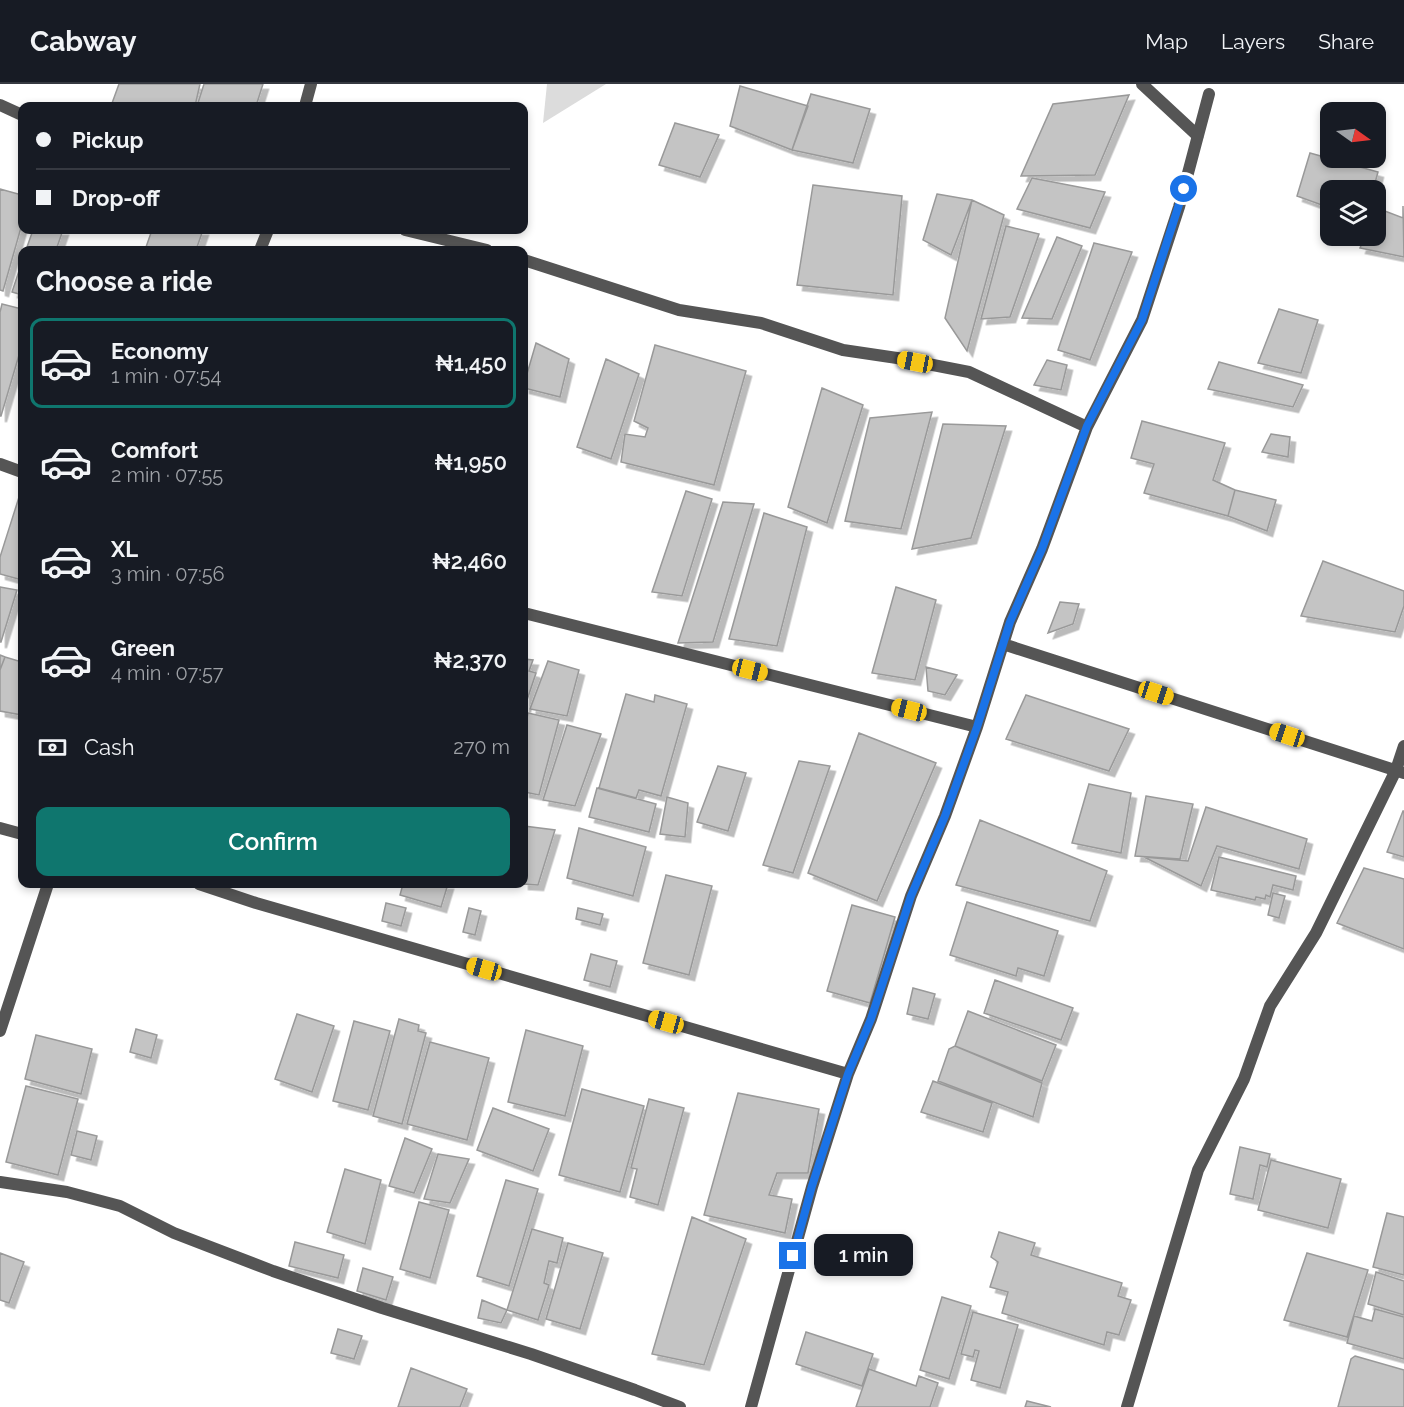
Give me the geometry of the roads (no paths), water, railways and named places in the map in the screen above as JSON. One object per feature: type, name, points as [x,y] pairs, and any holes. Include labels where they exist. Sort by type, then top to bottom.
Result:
[{"type":"street","points":[[306,102],[311,84]]},
{"type":"street","points":[[1142,84],[1198,136]]},
{"type":"street","points":[[751,1407],[812,1186],[848,1074],[871,1019],[911,896],[945,816],[977,727],[1010,622],[1042,549],[1087,426],[1142,320],[1179,207],[1209,94]]},
{"type":"street","points":[[0,105],[18,113]]},
{"type":"street","points":[[421,234],[471,246]]},
{"type":"street","points":[[528,261],[680,310],[761,323],[843,350],[969,372],[1087,426]]},
{"type":"street","points":[[0,464],[18,471]]},
{"type":"street","points":[[528,614],[977,727]]},
{"type":"street","points":[[1003,644],[1400,772]]},
{"type":"street","points":[[1127,1407],[1198,1170],[1244,1079],[1270,1006],[1316,933],[1400,772],[1404,746]]},
{"type":"street","points":[[0,828],[18,833]]},
{"type":"street","points":[[0,1031],[47,888]]},
{"type":"street","points":[[211,888],[848,1074]]},
{"type":"street","points":[[0,1182],[67,1192],[120,1206],[174,1233],[273,1270],[382,1308],[531,1354],[680,1407]]}]
